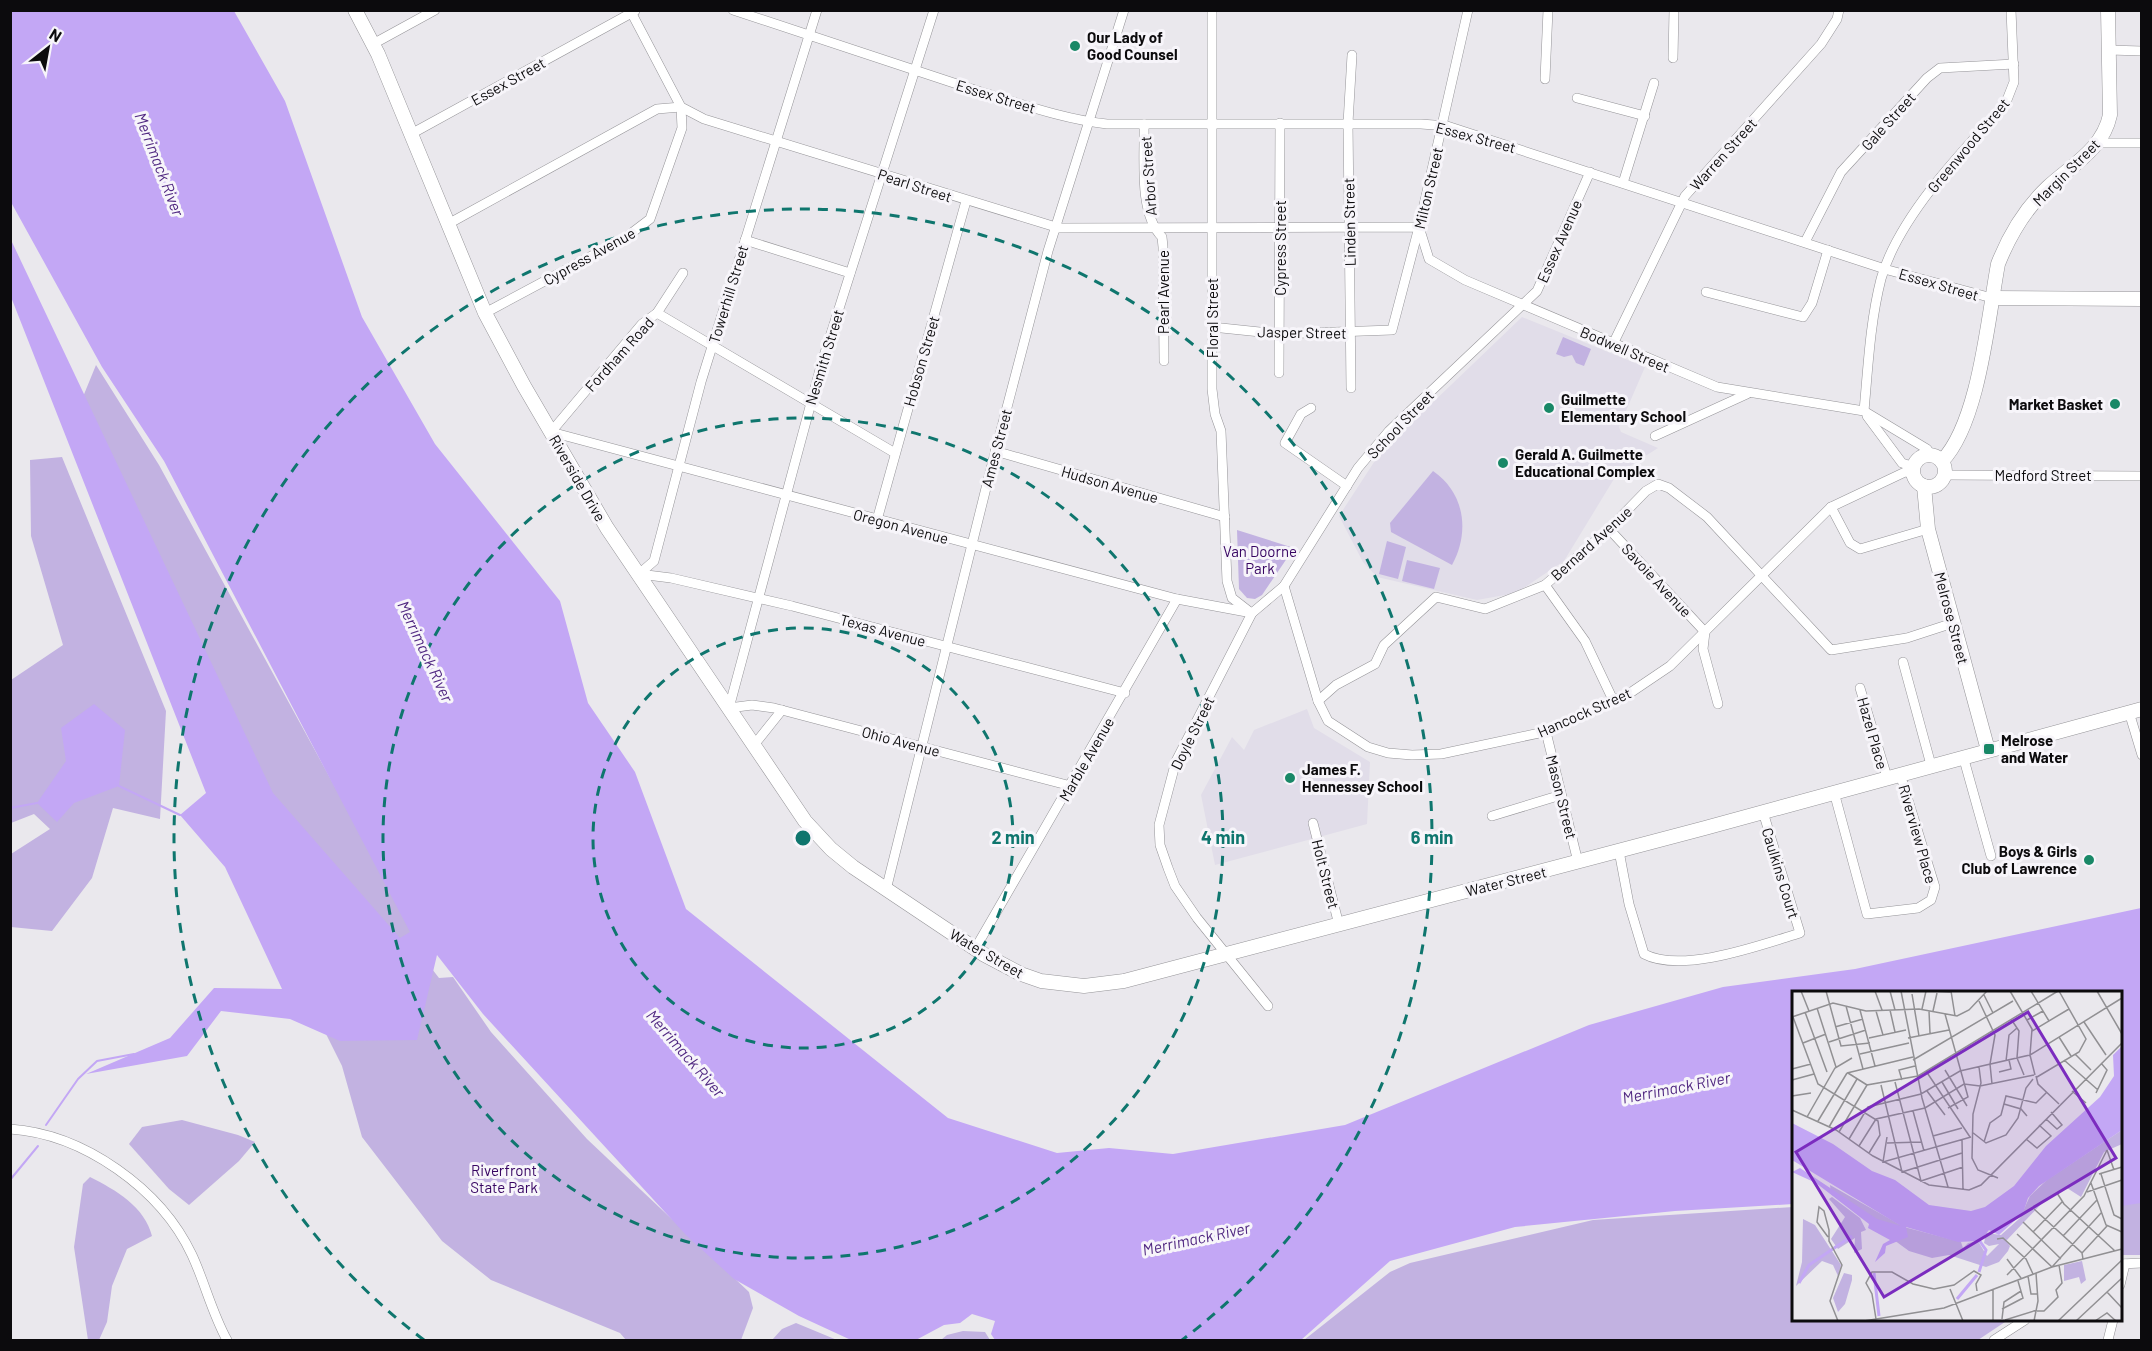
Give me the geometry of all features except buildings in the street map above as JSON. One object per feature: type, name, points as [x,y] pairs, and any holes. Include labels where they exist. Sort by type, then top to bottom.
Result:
[{"type":"main road","name":"Riverside Drive","points":[[355,10],[373,44],[485,313],[607,528],[805,820],[853,867],[886,890]]},
{"type":"main road","name":"Margin Street","points":[[1937,458],[1958,441],[1970,411],[1998,264],[2006,244],[2030,208],[2047,189],[2098,143],[2108,126],[2110,115],[2108,10]]},
{"type":"main road","name":"Essex Street","points":[[1992,298],[2142,299]]},
{"type":"main road","points":[[1919,458],[1937,458],[1945,475],[1939,484],[1924,486],[1916,480],[1914,470],[1919,458]]},
{"type":"main road","name":"Melrose Street","points":[[1924,486],[1928,529],[1988,750]]},
{"type":"main road","name":"Water Street","points":[[886,890],[975,949],[1021,974],[1041,981],[1084,986],[1124,981],[1578,862],[2135,710]]},
{"type":"street","points":[[373,44],[435,10]]},
{"type":"street","name":"Essex Street","points":[[733,10],[915,71],[1059,116],[1088,122],[1348,123],[1442,126],[1885,269],[1992,298]]},
{"type":"street","name":"Towerhill Street","points":[[639,574],[654,561],[712,344],[817,10]]},
{"type":"street","name":"Nesmith Street","points":[[729,708],[810,403],[934,10]]},
{"type":"street","name":"Ames Street","points":[[886,890],[995,451],[1055,227],[1124,10]]},
{"type":"street","name":"Floral Street","points":[[1212,10],[1212,389],[1215,414],[1221,431],[1227,581],[1232,598],[1252,613]]},
{"type":"street","name":"Milton Street","points":[[1392,330],[1419,227],[1468,10]]},
{"type":"street","points":[[1545,79],[1548,10]]},
{"type":"street","points":[[1673,58],[1674,10]]},
{"type":"street","name":"Warren Street","points":[[1613,344],[1681,202],[1821,44],[1837,19],[1839,10]]},
{"type":"street","name":"Greenwood Street","points":[[1864,411],[1870,346],[1885,269],[1929,191],[2005,105],[2014,82],[2011,10]]},
{"type":"street","points":[[448,224],[657,109],[681,107],[633,11]]},
{"type":"street","name":"Essex Street","points":[[411,134],[633,11]]},
{"type":"street","points":[[2109,50],[2142,51]]},
{"type":"street","name":"Linden Street","points":[[1351,388],[1348,123],[1352,55]]},
{"type":"street","name":"Gale Street","points":[[1805,242],[1841,172],[1927,78],[1940,68],[2014,64]]},
{"type":"street","points":[[1623,183],[1654,83]]},
{"type":"street","points":[[1577,98],[1645,116]]},
{"type":"street","name":"Pearl Street","points":[[681,107],[704,119],[1055,227],[1419,227]]},
{"type":"street","name":"Cypress Avenue","points":[[485,313],[625,238],[650,219],[682,129],[681,107]]},
{"type":"street","name":"Cypress Street","points":[[1279,373],[1281,123]]},
{"type":"street","name":"Arbor Street","points":[[1144,124],[1147,212],[1153,228]]},
{"type":"street","points":[[2098,143],[2142,143]]},
{"type":"street","name":"Essex Avenue","points":[[1523,306],[1538,291],[1590,172]]},
{"type":"street","name":"Hobson Street","points":[[877,520],[966,201]]},
{"type":"street","name":"Bodwell Street","points":[[1419,227],[1429,259],[1465,280],[1523,306],[1717,387],[1747,394],[1864,411],[1927,449],[1937,458]]},
{"type":"street","name":"Pearl Avenue","points":[[1153,228],[1162,237],[1163,247],[1164,360]]},
{"type":"street","points":[[745,240],[850,273]]},
{"type":"street","points":[[1706,292],[1803,317],[1809,309],[1828,250]]},
{"type":"street","name":"Fordham Road","points":[[551,432],[642,324],[657,314],[683,273]]},
{"type":"street","name":"School Street","points":[[1252,613],[1284,586],[1347,486],[1389,431],[1523,306]]},
{"type":"street","points":[[657,314],[712,344],[895,453]]},
{"type":"street","name":"Jasper Street","points":[[1212,327],[1279,334],[1392,330]]},
{"type":"street","points":[[1655,436],[1747,394]]},
{"type":"street","points":[[1311,408],[1301,414],[1285,443],[1347,486]]},
{"type":"street","points":[[1864,411],[1902,463],[1914,470]]},
{"type":"street","name":"Oregon Avenue","points":[[551,432],[1177,599],[1252,613]]},
{"type":"street","name":"Hudson Avenue","points":[[995,451],[1225,517]]},
{"type":"street","name":"Hancock Street","points":[[1284,586],[1318,701],[1328,721],[1368,747],[1388,753],[1412,755],[1441,753],[1545,732],[1630,693],[1670,666],[1832,507],[1905,472],[1914,470]]},
{"type":"street","name":"Medford Street","points":[[1945,475],[2142,476]]},
{"type":"street","name":"Bernard Avenue","points":[[1318,701],[1336,685],[1375,664],[1384,645],[1436,597],[1485,609],[1545,585],[1610,529],[1646,491],[1658,484],[1669,488],[1707,516],[1762,576]]},
{"type":"street","points":[[1832,507],[1850,543],[1860,549],[1928,529]]},
{"type":"street","name":"Savoie Avenue","points":[[1610,529],[1705,632]]},
{"type":"street","name":"Texas Avenue","points":[[639,574],[758,598],[1125,693]]},
{"type":"street","points":[[1762,576],[1831,650],[1907,638],[1953,623]]},
{"type":"street","points":[[1545,585],[1585,641],[1613,700]]},
{"type":"street","name":"Marble Avenue","points":[[975,949],[1125,693],[1177,599]]},
{"type":"street","name":"Doyle Street","points":[[1252,613],[1176,761],[1159,825],[1160,845],[1175,886],[1268,1006]]},
{"type":"street","points":[[1705,632],[1703,649],[1718,704]]},
{"type":"street","points":[[1903,662],[1931,765]]},
{"type":"street","name":"Hazel Place","points":[[1860,688],[1893,775]]},
{"type":"street","name":"Ohio Avenue","points":[[729,708],[752,705],[782,710],[1071,786]]},
{"type":"street","points":[[753,745],[782,710]]},
{"type":"street","points":[[2135,710],[2142,755]]},
{"type":"street","name":"Mason Street","points":[[1545,732],[1578,862]]},
{"type":"street","points":[[1963,756],[1991,856]]},
{"type":"street","name":"Riverview Place","points":[[1834,792],[1867,914],[1918,908],[1930,900],[1935,887],[1893,775]]},
{"type":"street","points":[[1492,816],[1561,795]]},
{"type":"street","name":"Caulkins Court","points":[[1619,851],[1629,904],[1644,954],[1656,961],[1718,955],[1800,933],[1763,812]]},
{"type":"street","name":"Holt Street","points":[[1313,823],[1339,925]]},
{"type":"street","points":[[10,1129],[28,1130],[92,1154],[138,1184],[166,1212],[180,1233],[193,1256],[227,1341]]},
{"type":"street","points":[[2123,1264],[2142,1263]]},
{"type":"street","points":[[1994,1341],[2024,1321]]},
{"type":"street","points":[[2108,1341],[2113,1321]]},
{"type":"shaded area","name":"Gerald A. Guilmette Educational Complex","points":[[1522,317],[1645,367],[1619,427],[1621,432],[1658,448],[1617,474],[1564,561],[1516,593],[1477,600],[1377,577],[1363,562],[1339,516],[1380,453]]},
{"type":"shaded area","name":"James F. Hennessey School","points":[[1307,709],[1314,728],[1370,762],[1367,824],[1215,865],[1201,795],[1232,737],[1244,750],[1254,730]]},
{"type":"green space","points":[[1563,337],[1591,349],[1584,366],[1576,363],[1572,355],[1564,357],[1556,354]]},
{"type":"green space","name":"Riverfront State Park","points":[[96,365],[159,465],[394,895],[422,956],[439,978],[453,977],[491,1032],[587,1139],[749,1292],[753,1308],[741,1340],[626,1340],[620,1333],[491,1280],[442,1241],[362,1137],[342,1066],[317,1016],[69,431]]},
{"type":"green space","points":[[62,457],[166,711],[160,819],[113,808],[92,878],[52,931],[11,927],[11,854],[50,829],[34,814],[11,823],[11,680],[63,645],[31,536],[30,460]]},
{"type":"green space","points":[[1433,471],[1452,490],[1461,514],[1461,539],[1452,565],[1391,532],[1390,523]]},
{"type":"green space","name":"Van Doorne Park","points":[[1237,530],[1294,548],[1262,595],[1255,599],[1247,598],[1239,589]]},
{"type":"green space","points":[[1387,541],[1406,547],[1398,579],[1379,574]]},
{"type":"green space","points":[[1407,560],[1440,568],[1434,589],[1402,581]]},
{"type":"green space","points":[[182,1120],[255,1142],[239,1161],[189,1205],[169,1189],[129,1144],[142,1127]]},
{"type":"green space","points":[[90,1177],[128,1200],[143,1216],[152,1236],[127,1249],[112,1286],[107,1322],[99,1340],[88,1340],[74,1247],[83,1184]]},
{"type":"green space","points":[[2141,1202],[2141,1255],[2122,1255],[2122,1204]]},
{"type":"green space","points":[[1792,1207],[1792,1321],[2006,1321],[1978,1340],[1304,1340],[1390,1272],[1410,1263],[1593,1220]]},
{"type":"green space","points":[[796,1323],[837,1340],[772,1340],[782,1329]]},
{"type":"green space","points":[[963,1331],[985,1332],[990,1340],[941,1340],[947,1335]]},
{"type":"water","name":"Merrimack River","points":[[11,10],[234,11],[285,101],[362,317],[435,444],[560,601],[588,703],[635,772],[686,909],[948,1118],[1057,1153],[1109,1148],[1173,1154],[1345,1125],[1589,1025],[1723,987],[1855,969],[2141,908],[2141,1203],[2122,1206],[2122,991],[1792,991],[1792,1204],[1675,1211],[1515,1227],[1390,1261],[1301,1340],[995,1340],[991,1334],[995,1321],[972,1314],[960,1323],[944,1325],[916,1340],[851,1340],[799,1316],[734,1279],[686,1235],[483,1014],[437,955],[417,1040],[340,1041],[290,1019],[221,1011],[187,1056],[86,1074],[170,1038],[214,988],[282,989],[225,867],[180,815],[206,793],[11,297],[11,240],[273,793],[400,938],[410,932],[164,461],[102,367],[12,204]]},
{"type":"water","points":[[94,704],[125,730],[119,786],[74,803],[57,822],[37,803],[66,761],[61,728]]},
{"type":"waterway","points":[[119,786],[180,815]]},
{"type":"waterway","points":[[10,808],[37,803]]},
{"type":"waterway","points":[[46,1125],[78,1079],[97,1061],[134,1054]]},
{"type":"waterway","points":[[10,1180],[38,1146]]},
{"type":"place","name":"Our Lady of Good Counsel","points":[[1075,46]]},
{"type":"place","name":"Market Basket","points":[[2115,404]]},
{"type":"place","name":"Guilmette Elementary School","points":[[1549,408]]},
{"type":"place","name":"Gerald A. Guilmette Educational Complex","points":[[1503,463]]},
{"type":"place","name":"Melrose and Water","points":[[1989,749]]},
{"type":"place","name":"James F. Hennessey School","points":[[1290,778]]},
{"type":"place","name":"Boys & Girls Club of Lawrence","points":[[2089,860]]}]
